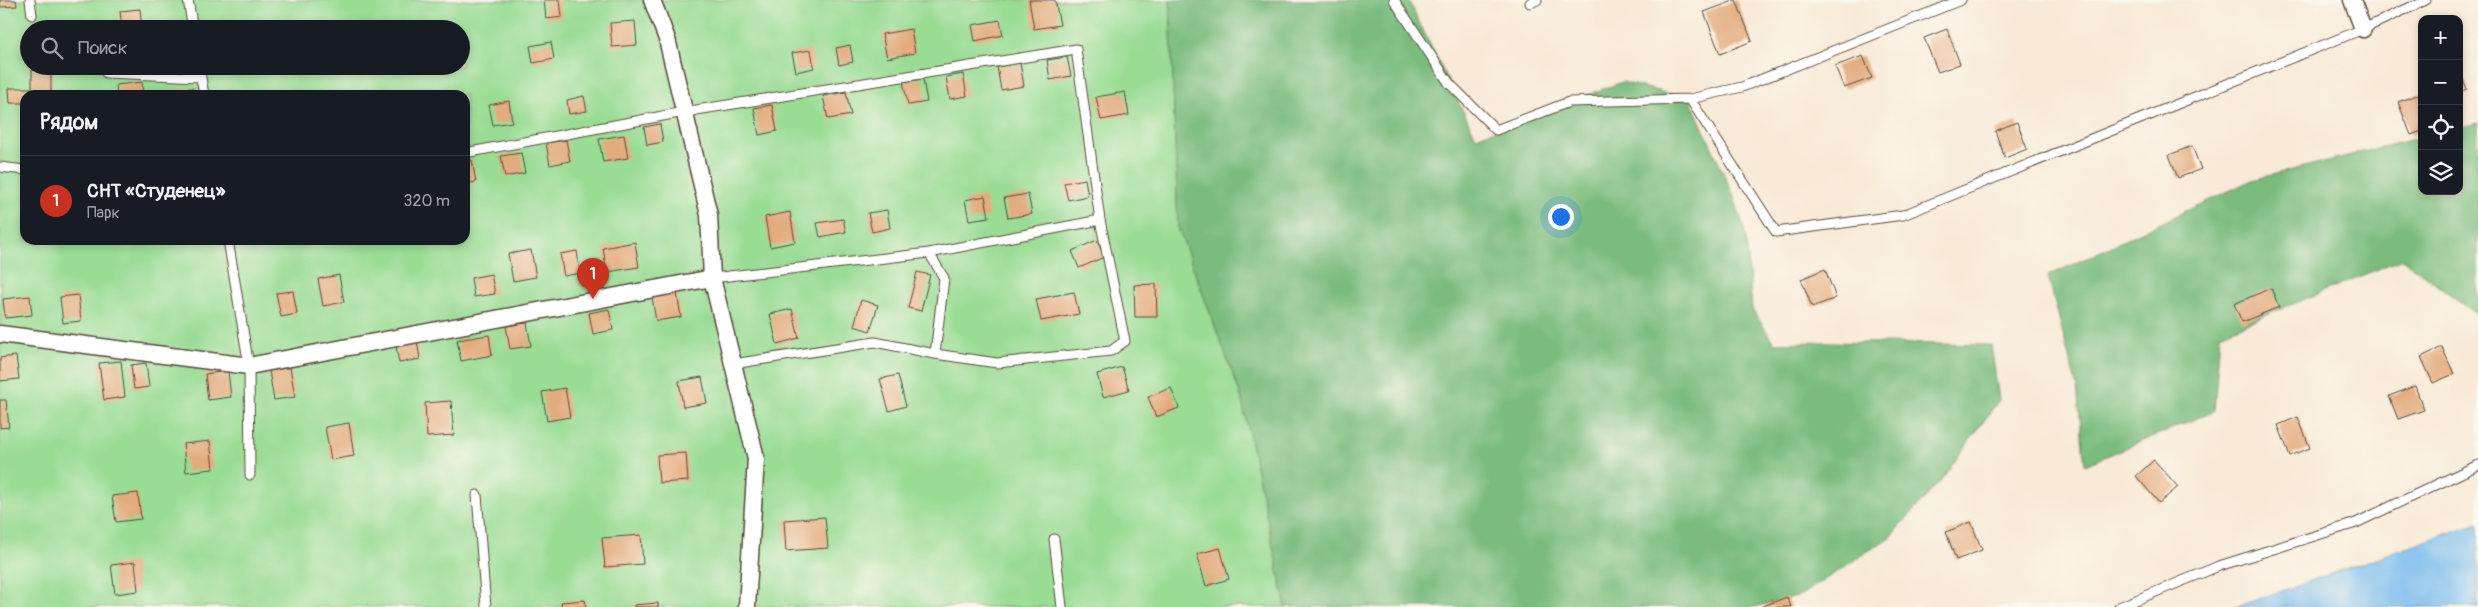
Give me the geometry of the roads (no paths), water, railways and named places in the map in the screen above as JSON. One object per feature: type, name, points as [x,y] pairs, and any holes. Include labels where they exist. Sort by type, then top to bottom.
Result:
[{"type":"street","points":[[652,0],[667,39],[709,215],[712,278],[756,458],[747,607]]},
{"type":"street","points":[[2352,0],[2363,29]]},
{"type":"street","points":[[0,334],[249,366],[712,278]]},
{"type":"lane","points":[[30,0],[32,15]]},
{"type":"lane","points":[[188,0],[191,20]]},
{"type":"lane","points":[[1394,0],[1449,83],[1496,130],[1569,102],[1690,99],[1742,87],[1961,0]]},
{"type":"lane","points":[[1690,99],[1776,232],[1903,215],[2363,29],[2426,0]]},
{"type":"lane","points":[[470,152],[684,112],[1076,49],[1100,220],[1125,341],[1111,351],[997,363],[935,354],[875,342],[733,364]]},
{"type":"lane","points":[[144,75],[201,78]]},
{"type":"lane","points":[[200,75],[203,90]]},
{"type":"lane","points":[[0,167],[20,169]]},
{"type":"lane","points":[[712,278],[928,253],[1100,220]]},
{"type":"lane","points":[[229,245],[249,366],[250,475]]},
{"type":"lane","points":[[928,253],[944,278],[935,354]]},
{"type":"lane","points":[[2119,607],[2219,566],[2356,523],[2478,465]]},
{"type":"lane","points":[[478,495],[486,607]]},
{"type":"lane","points":[[1054,538],[1062,607]]},
{"type":"water","points":[[2478,523],[2478,607],[2235,607]]},
{"type":"place","name":"СНТ «Студенец»","points":[[593,299]]}]
